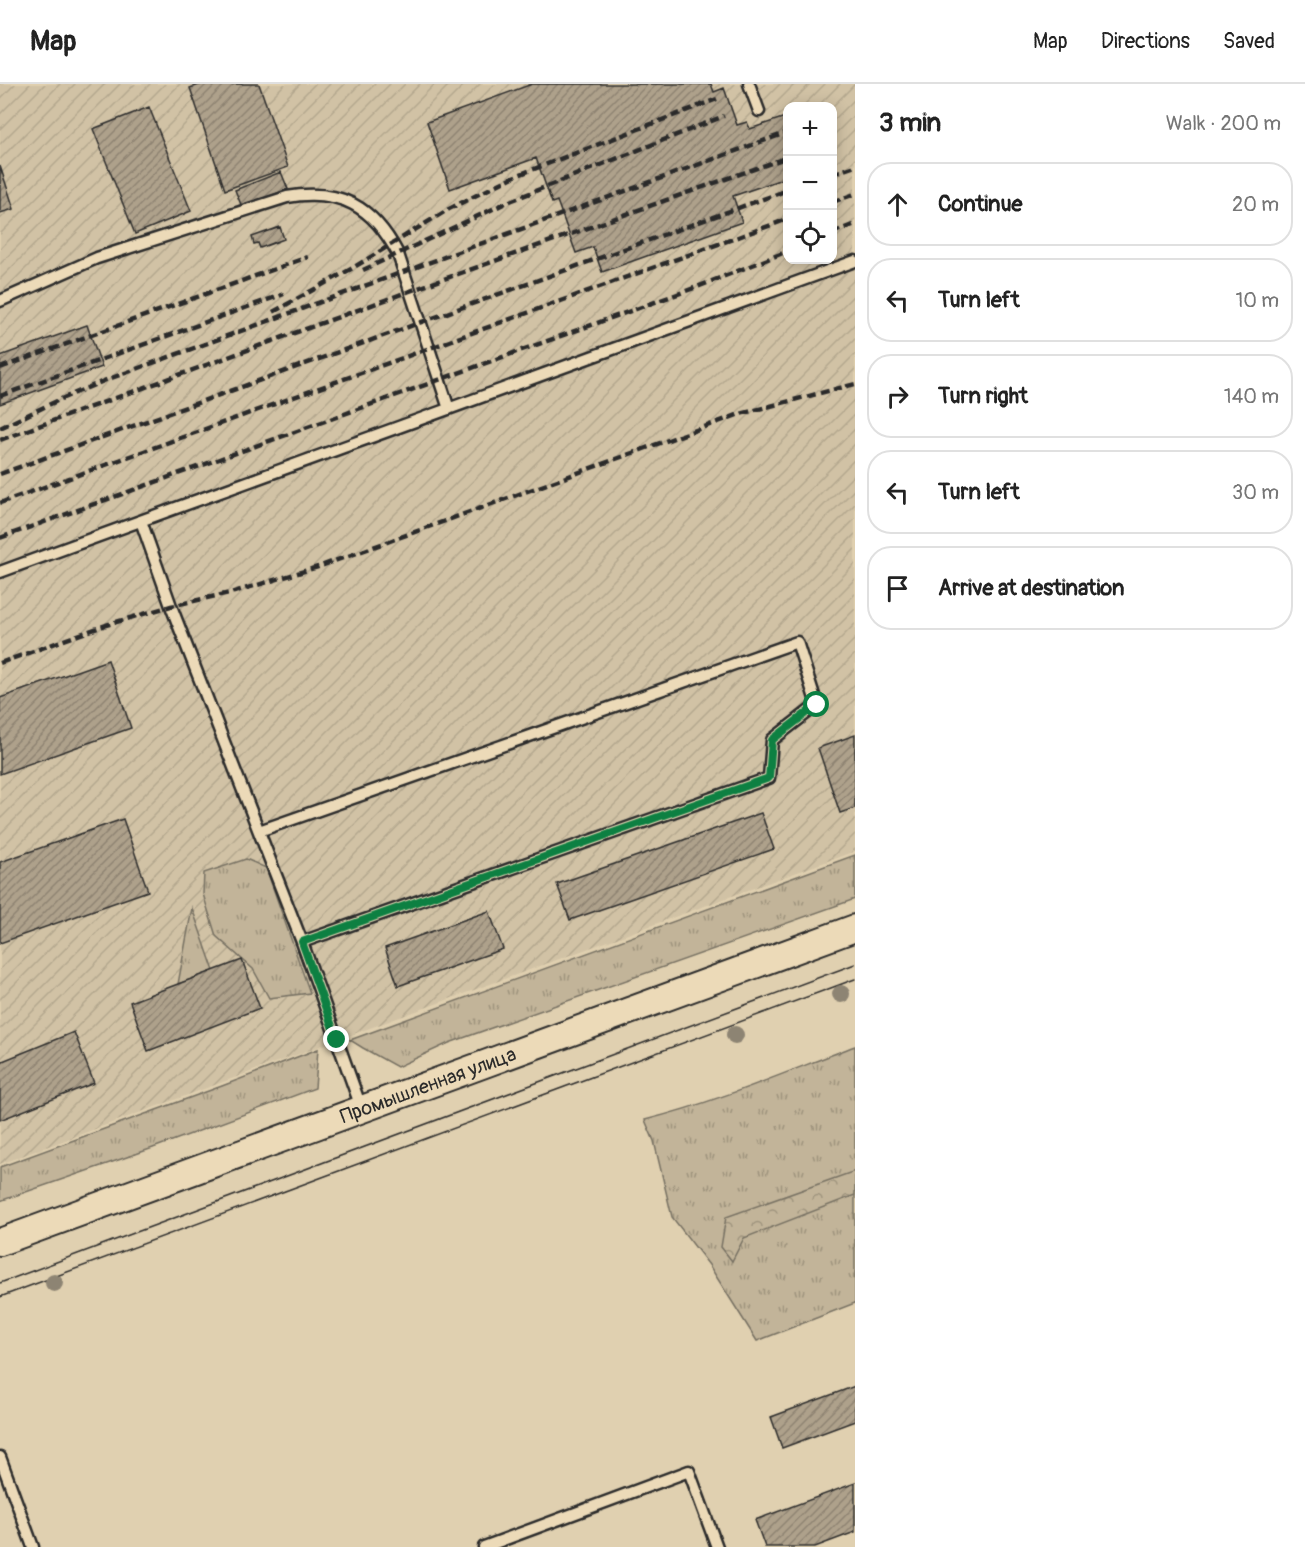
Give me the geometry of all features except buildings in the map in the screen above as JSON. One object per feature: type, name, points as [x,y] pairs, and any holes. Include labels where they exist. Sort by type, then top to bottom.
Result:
[{"type":"street","name":"Промышленная улица","points":[[0,1242],[855,928]]},
{"type":"lane","points":[[749,84],[759,111]]},
{"type":"lane","points":[[0,301],[98,258],[287,197],[323,194],[354,204],[367,213],[393,244],[448,409]]},
{"type":"lane","points":[[0,572],[855,261]]},
{"type":"lane","points":[[141,521],[171,606],[302,942],[362,1110]]},
{"type":"lane","points":[[259,831],[797,642],[817,705],[772,740],[769,778],[302,942]]},
{"type":"lane","points":[[0,1457],[33,1547]]},
{"type":"lane","points":[[484,1547],[689,1471],[717,1547]]},
{"type":"shaded area","points":[[0,84],[855,84],[855,851],[0,1164]]},
{"type":"green space","points":[[855,855],[855,899],[449,1043],[397,1067],[350,1040]]},
{"type":"green space","points":[[246,859],[266,868],[310,993],[269,998],[253,969],[216,936],[203,894],[204,873]]},
{"type":"green space","points":[[192,908],[214,971],[178,984]]},
{"type":"green space","points":[[855,1046],[855,1303],[757,1341],[709,1265],[672,1217],[654,1141],[645,1120],[725,1096]]},
{"type":"green space","points":[[318,1049],[315,1088],[0,1201],[0,1167]]},
{"type":"green space","points":[[855,1171],[855,1195],[744,1238],[732,1261],[721,1247],[726,1217]]},
{"type":"tram line","points":[[0,1283],[855,964]]},
{"type":"tram line","points":[[0,1297],[855,979]]},
{"type":"railway","points":[[273,312],[351,269],[449,209],[513,177],[717,99]]},
{"type":"railway","points":[[363,270],[510,201],[724,116]]},
{"type":"railway","points":[[0,428],[106,380],[783,134]]},
{"type":"railway","points":[[0,440],[783,159]]},
{"type":"railway","points":[[837,172],[855,166]]},
{"type":"railway","points":[[0,474],[783,192]]},
{"type":"railway","points":[[837,200],[855,194]]},
{"type":"railway","points":[[0,503],[783,221]]},
{"type":"railway","points":[[837,231],[855,224]]},
{"type":"railway","points":[[0,538],[697,287],[783,253]]},
{"type":"railway","points":[[0,368],[308,257]]},
{"type":"railway","points":[[0,396],[284,294]]},
{"type":"railway","points":[[0,663],[106,625],[171,606],[234,592],[318,567],[740,414],[855,384]]},
{"type":"route","points":[[337,1040],[302,942],[769,778],[772,740],[817,705]]}]
